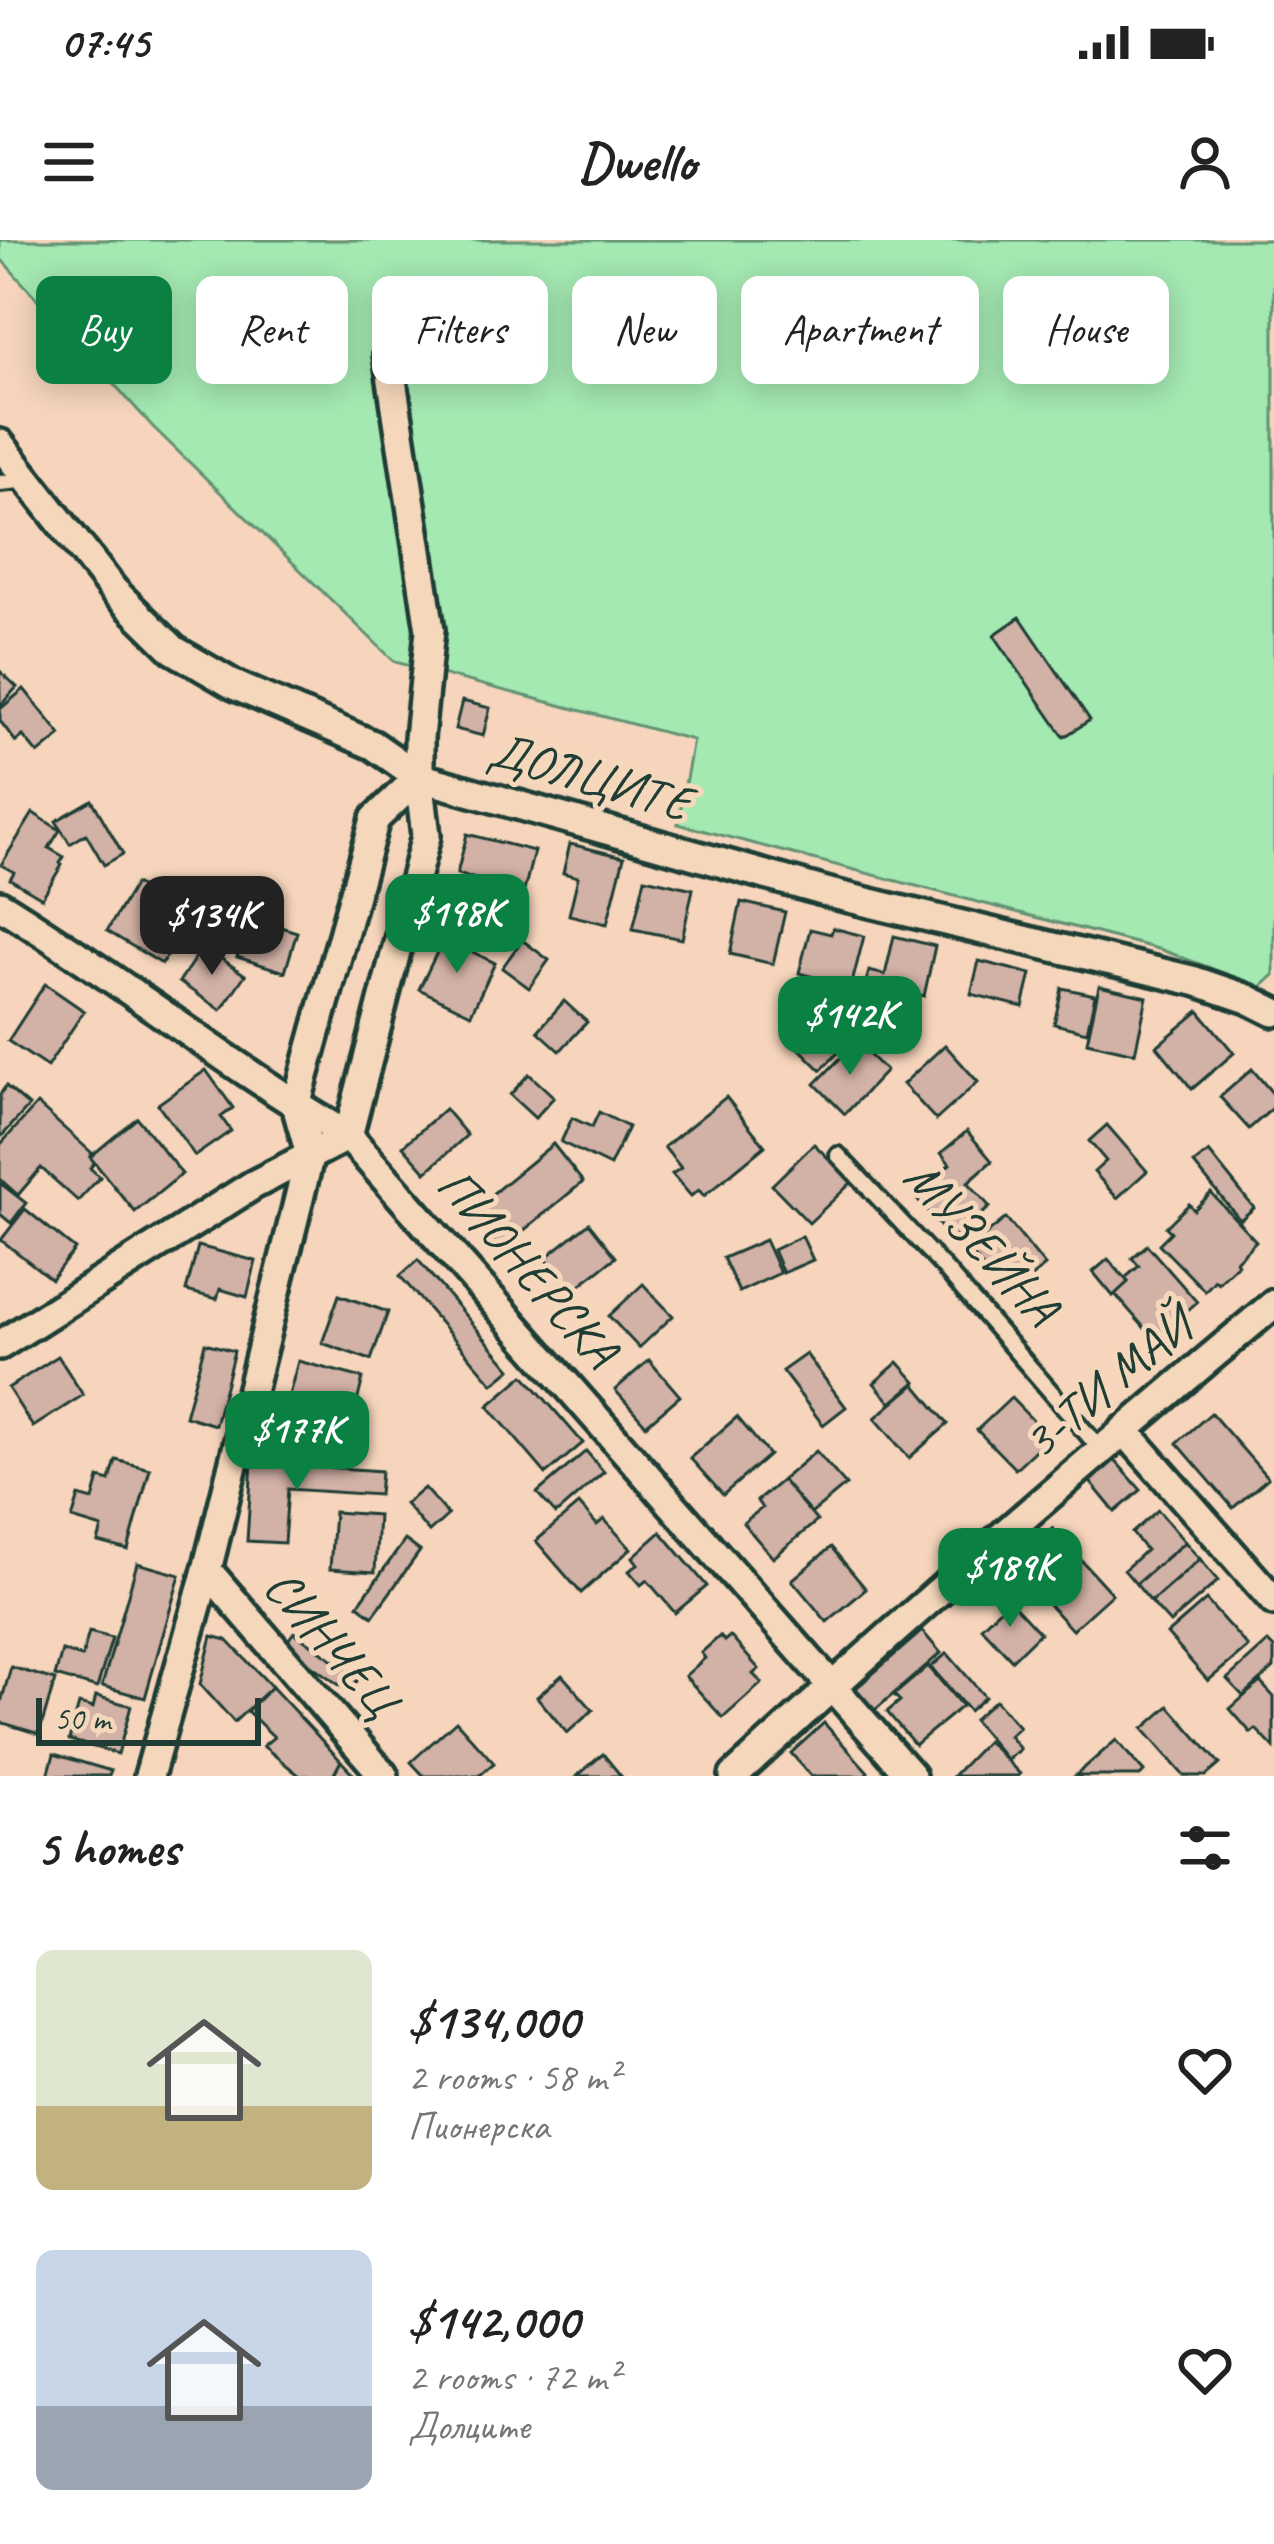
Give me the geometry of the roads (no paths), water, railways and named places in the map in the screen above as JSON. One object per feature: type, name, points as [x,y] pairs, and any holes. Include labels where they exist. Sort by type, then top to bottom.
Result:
[{"type":"street","points":[[0,1346],[253,1185],[348,1136],[427,836],[418,738],[430,630],[393,384]]},
{"type":"street","name":"ДОЛЦИТЕ","points":[[0,444],[114,591],[174,650],[234,686],[373,745],[418,777],[833,894],[1195,981],[1270,1009]]},
{"type":"street","points":[[148,1776],[208,1570],[310,1154],[296,1105],[375,819],[418,777]]},
{"type":"street","name":"ПИОНЕРСКА","points":[[0,904],[348,1136],[911,1776]]},
{"type":"street","name":"3-ТИ МАЙ","points":[[734,1776],[832,1685],[1274,1304]]},
{"type":"street","points":[[1124,1430],[1274,1601]]},
{"type":"street","name":"СИНЧЕЦ","points":[[208,1570],[384,1776]]},
{"type":"lane","points":[[0,483],[29,480]]},
{"type":"lane","name":"МУЗЕЙНА","points":[[838,1155],[945,1269],[1101,1450]]}]
